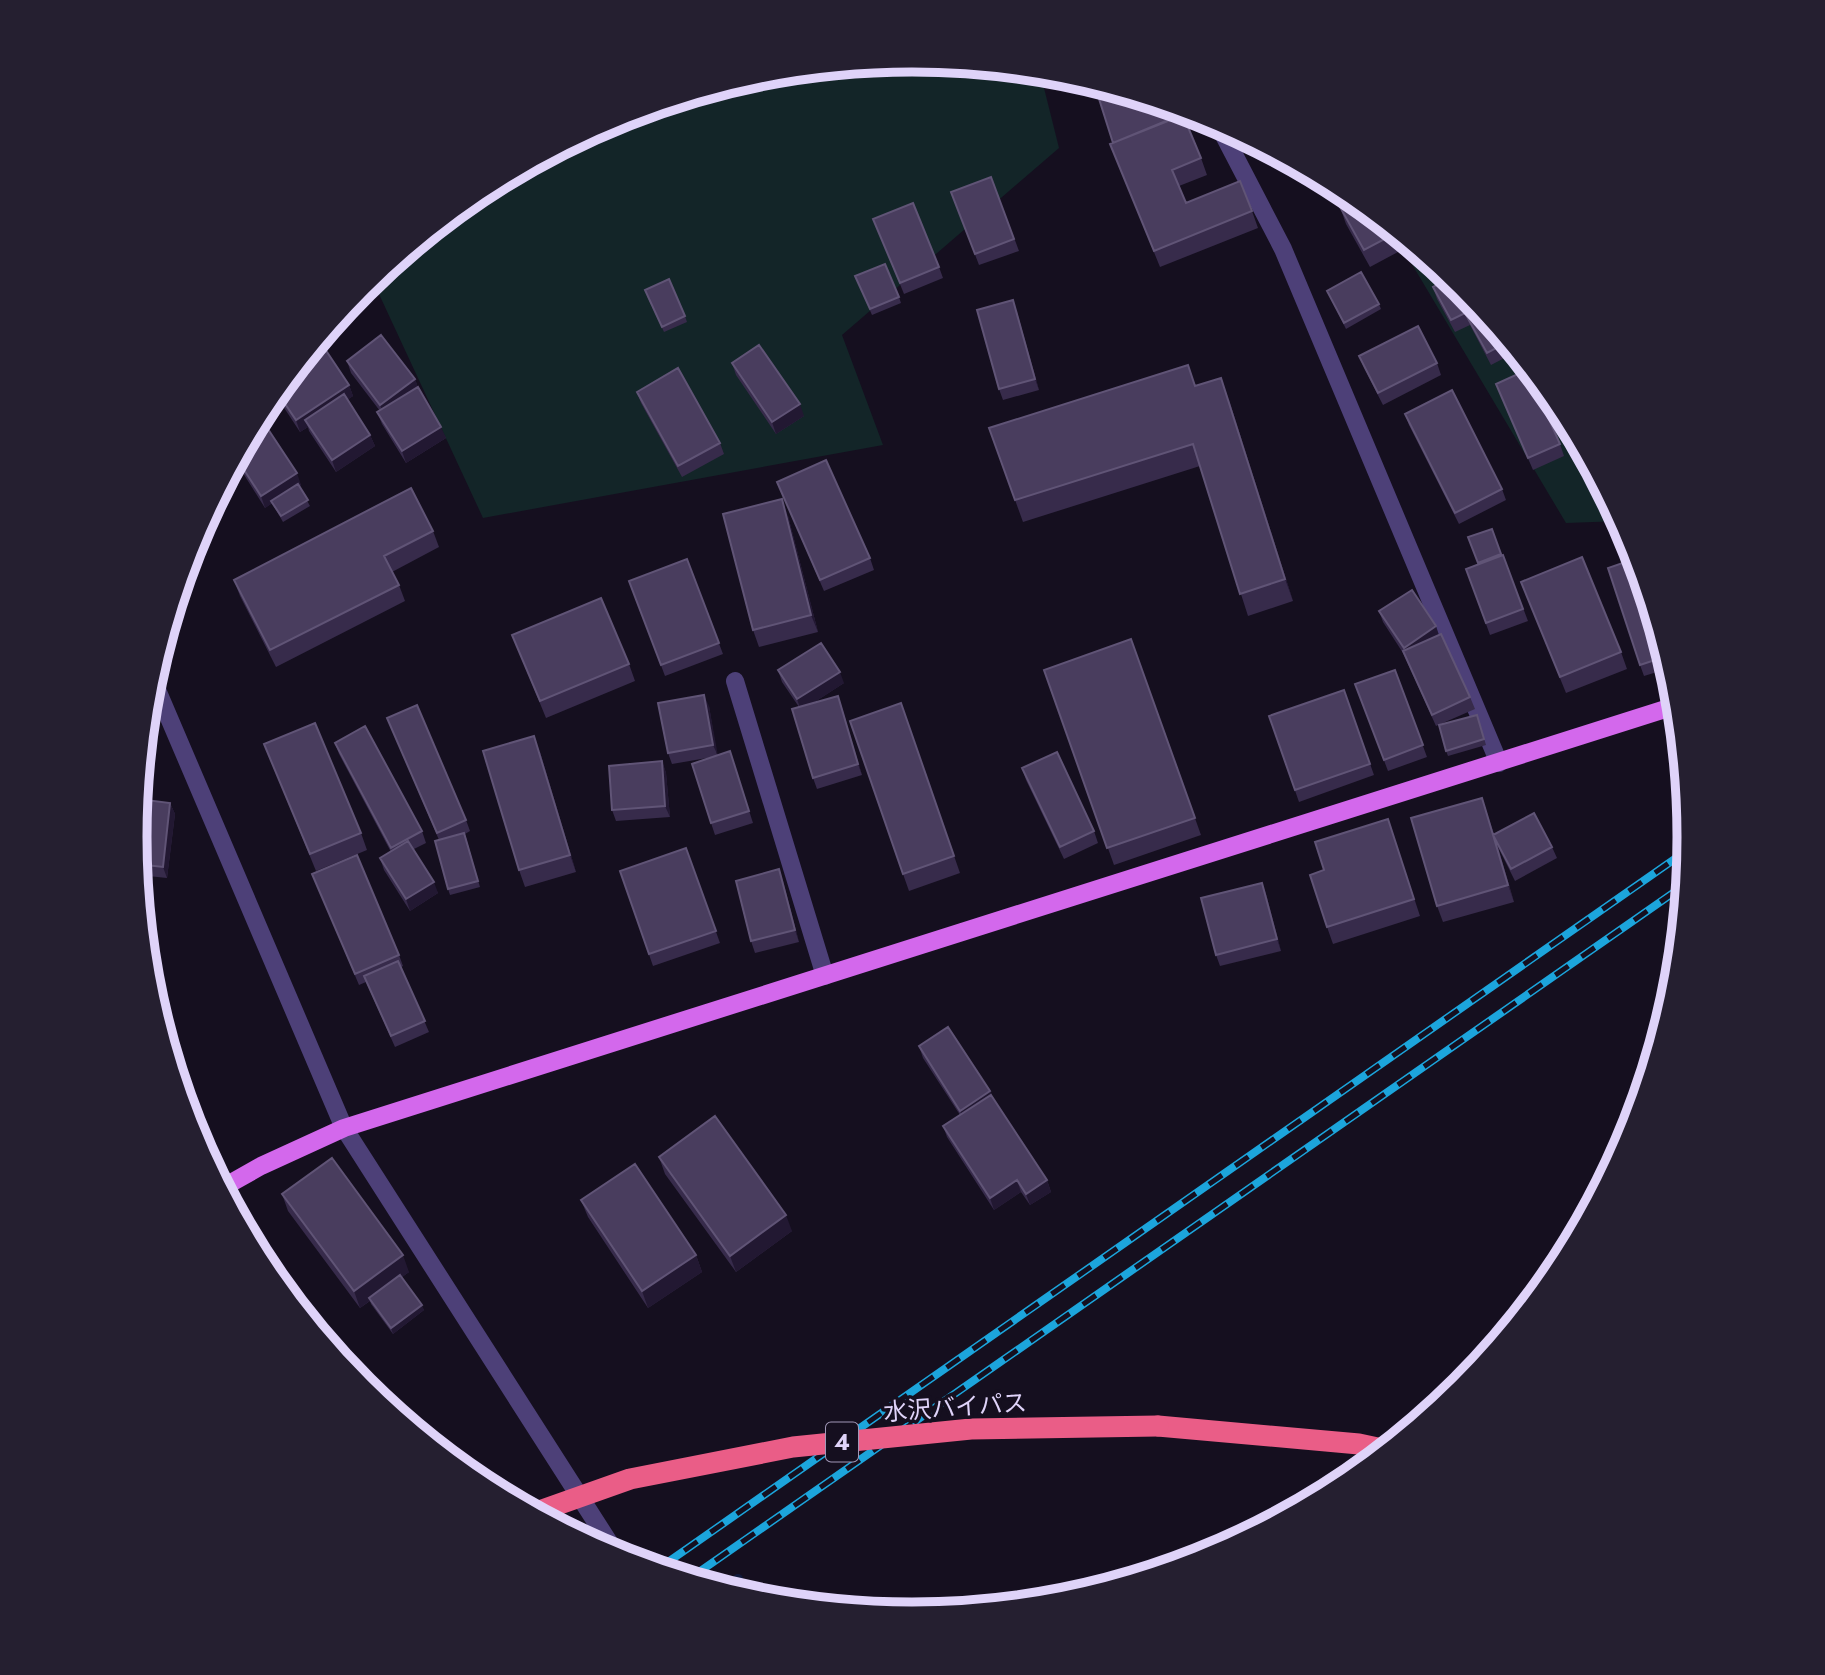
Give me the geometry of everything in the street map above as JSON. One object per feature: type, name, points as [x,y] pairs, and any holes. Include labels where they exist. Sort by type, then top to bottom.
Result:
[{"type":"highway","name":"水沢バイパス","points":[[545,1509],[630,1479],[793,1447],[971,1429],[1158,1426],[1375,1448]]},
{"type":"main road","points":[[230,1184],[261,1166],[344,1128],[1667,708]]},
{"type":"street","points":[[1226,139],[1283,249],[1499,763]]},
{"type":"street","points":[[735,681],[825,976]]},
{"type":"street","points":[[160,696],[344,1128],[607,1539]]},
{"type":"shaded area","points":[[862,73],[963,73],[1043,83],[1059,148],[842,335],[883,445],[483,518],[377,290],[446,230],[530,174],[574,151],[666,112],[714,98],[763,86]]},
{"type":"shaded area","points":[[1404,251],[1454,296],[1520,371],[1576,455],[1609,521],[1566,523]]},
{"type":"building","points":[[1098,95],[1174,118],[1113,143]]},
{"type":"building","points":[[1175,118],[1186,122],[1201,158],[1172,170],[1186,203],[1240,181],[1252,211],[1154,251],[1110,144]]},
{"type":"building","points":[[991,177],[1014,239],[975,254],[951,192]]},
{"type":"building","points":[[913,203],[939,267],[900,283],[873,219]]},
{"type":"building","points":[[1344,205],[1388,237],[1364,250],[1340,207]]},
{"type":"building","points":[[885,264],[899,297],[870,309],[855,276]]},
{"type":"building","points":[[1361,272],[1379,304],[1344,323],[1327,291]]},
{"type":"building","points":[[669,279],[685,316],[662,327],[645,290]]},
{"type":"building","points":[[1440,283],[1499,347],[1487,353],[1465,313],[1451,320],[1433,287]]},
{"type":"building","points":[[1013,300],[1035,379],[999,389],[977,310]]},
{"type":"building","points":[[1418,326],[1437,363],[1378,393],[1359,356]]},
{"type":"building","points":[[381,335],[415,379],[380,405],[347,361]]},
{"type":"building","points":[[759,345],[800,404],[772,422],[732,363]]},
{"type":"building","points":[[324,348],[349,385],[296,420],[283,401]]},
{"type":"building","points":[[1188,365],[1195,386],[1221,378],[1285,579],[1240,594],[1193,444],[1015,500],[989,428]]},
{"type":"building","points":[[678,368],[720,443],[678,466],[637,392]]},
{"type":"building","points":[[1521,373],[1540,399],[1560,444],[1528,458],[1496,384]]},
{"type":"building","points":[[418,387],[441,427],[402,451],[377,412]]},
{"type":"building","points":[[1452,390],[1502,489],[1455,513],[1405,414]]},
{"type":"building","points":[[344,394],[370,435],[332,460],[305,420]]},
{"type":"building","points":[[267,427],[297,473],[261,496],[242,467]]},
{"type":"building","points":[[826,460],[870,558],[820,580],[777,482]]},
{"type":"building","points":[[298,484],[308,500],[281,516],[271,501]]},
{"type":"building","points":[[411,488],[433,531],[384,556],[399,585],[270,650],[234,580]]},
{"type":"building","points":[[782,499],[811,615],[753,630],[723,514]]},
{"type":"building","points":[[1492,529],[1501,554],[1478,563],[1468,537]]},
{"type":"building","points":[[1503,555],[1523,609],[1486,623],[1466,569]]},
{"type":"building","points":[[1582,557],[1621,652],[1560,677],[1521,582]]},
{"type":"building","points":[[687,559],[719,643],[661,665],[629,581]]},
{"type":"building","points":[[1627,562],[1657,659],[1640,665],[1608,568]]},
{"type":"building","points":[[1412,590],[1436,626],[1404,648],[1379,611]]},
{"type":"building","points":[[601,598],[629,664],[540,701],[512,635]]},
{"type":"building","points":[[1441,634],[1470,697],[1432,715],[1403,651]]},
{"type":"building","points":[[1131,639],[1195,818],[1107,848],[1044,670]]},
{"type":"building","points":[[821,643],[840,672],[797,699],[778,670]]},
{"type":"building","points":[[1395,670],[1423,745],[1384,760],[1355,684]]},
{"type":"building","points":[[1344,690],[1370,764],[1295,790],[1269,716]]},
{"type":"building","points":[[704,695],[713,745],[668,753],[658,703]]},
{"type":"building","points":[[838,696],[858,764],[813,778],[792,709]]},
{"type":"building","points":[[901,703],[954,856],[903,874],[850,721]]},
{"type":"building","points":[[417,705],[466,820],[437,833],[387,718]]},
{"type":"building","points":[[1477,715],[1484,739],[1446,751],[1439,725]]},
{"type":"building","points":[[315,723],[361,833],[310,854],[264,744]]},
{"type":"building","points":[[365,726],[422,831],[391,848],[335,743]]},
{"type":"building","points":[[534,736],[570,855],[519,870],[483,751]]},
{"type":"building","points":[[730,751],[749,811],[711,823],[692,764]]},
{"type":"building","points":[[1057,752],[1094,831],[1060,847],[1022,768]]},
{"type":"building","points":[[662,761],[665,806],[612,810],[609,766]]},
{"type":"building","points":[[1482,798],[1508,885],[1437,906],[1411,818]]},
{"type":"building","points":[[148,800],[170,803],[163,867],[148,865]]},
{"type":"building","points":[[1534,813],[1552,847],[1511,869],[1493,835]]},
{"type":"building","points":[[1388,819],[1414,899],[1327,927],[1310,875],[1324,870],[1315,842]]},
{"type":"building","points":[[464,833],[478,881],[448,889],[435,841]]},
{"type":"building","points":[[408,841],[434,882],[406,899],[380,858]]},
{"type":"building","points":[[686,848],[716,931],[649,954],[620,871]]},
{"type":"building","points":[[357,855],[399,955],[355,974],[312,874]]},
{"type":"building","points":[[779,869],[795,930],[751,941],[736,881]]},
{"type":"building","points":[[1262,883],[1277,939],[1216,955],[1201,898]]},
{"type":"building","points":[[398,961],[425,1021],[391,1036],[364,976]]},
{"type":"building","points":[[948,1027],[990,1091],[960,1111],[919,1046]]},
{"type":"building","points":[[991,1095],[1047,1180],[1026,1194],[1017,1180],[990,1198],[943,1126]]},
{"type":"building","points":[[715,1116],[786,1215],[730,1256],[659,1157]]},
{"type":"building","points":[[332,1158],[403,1255],[354,1291],[282,1194]]},
{"type":"building","points":[[635,1164],[696,1255],[642,1291],[581,1200]]},
{"type":"building","points":[[400,1275],[422,1305],[391,1328],[369,1298]]},
{"type":"railway","points":[[666,1563],[1678,857]]},
{"type":"railway","points":[[698,1572],[1677,890]]}]
